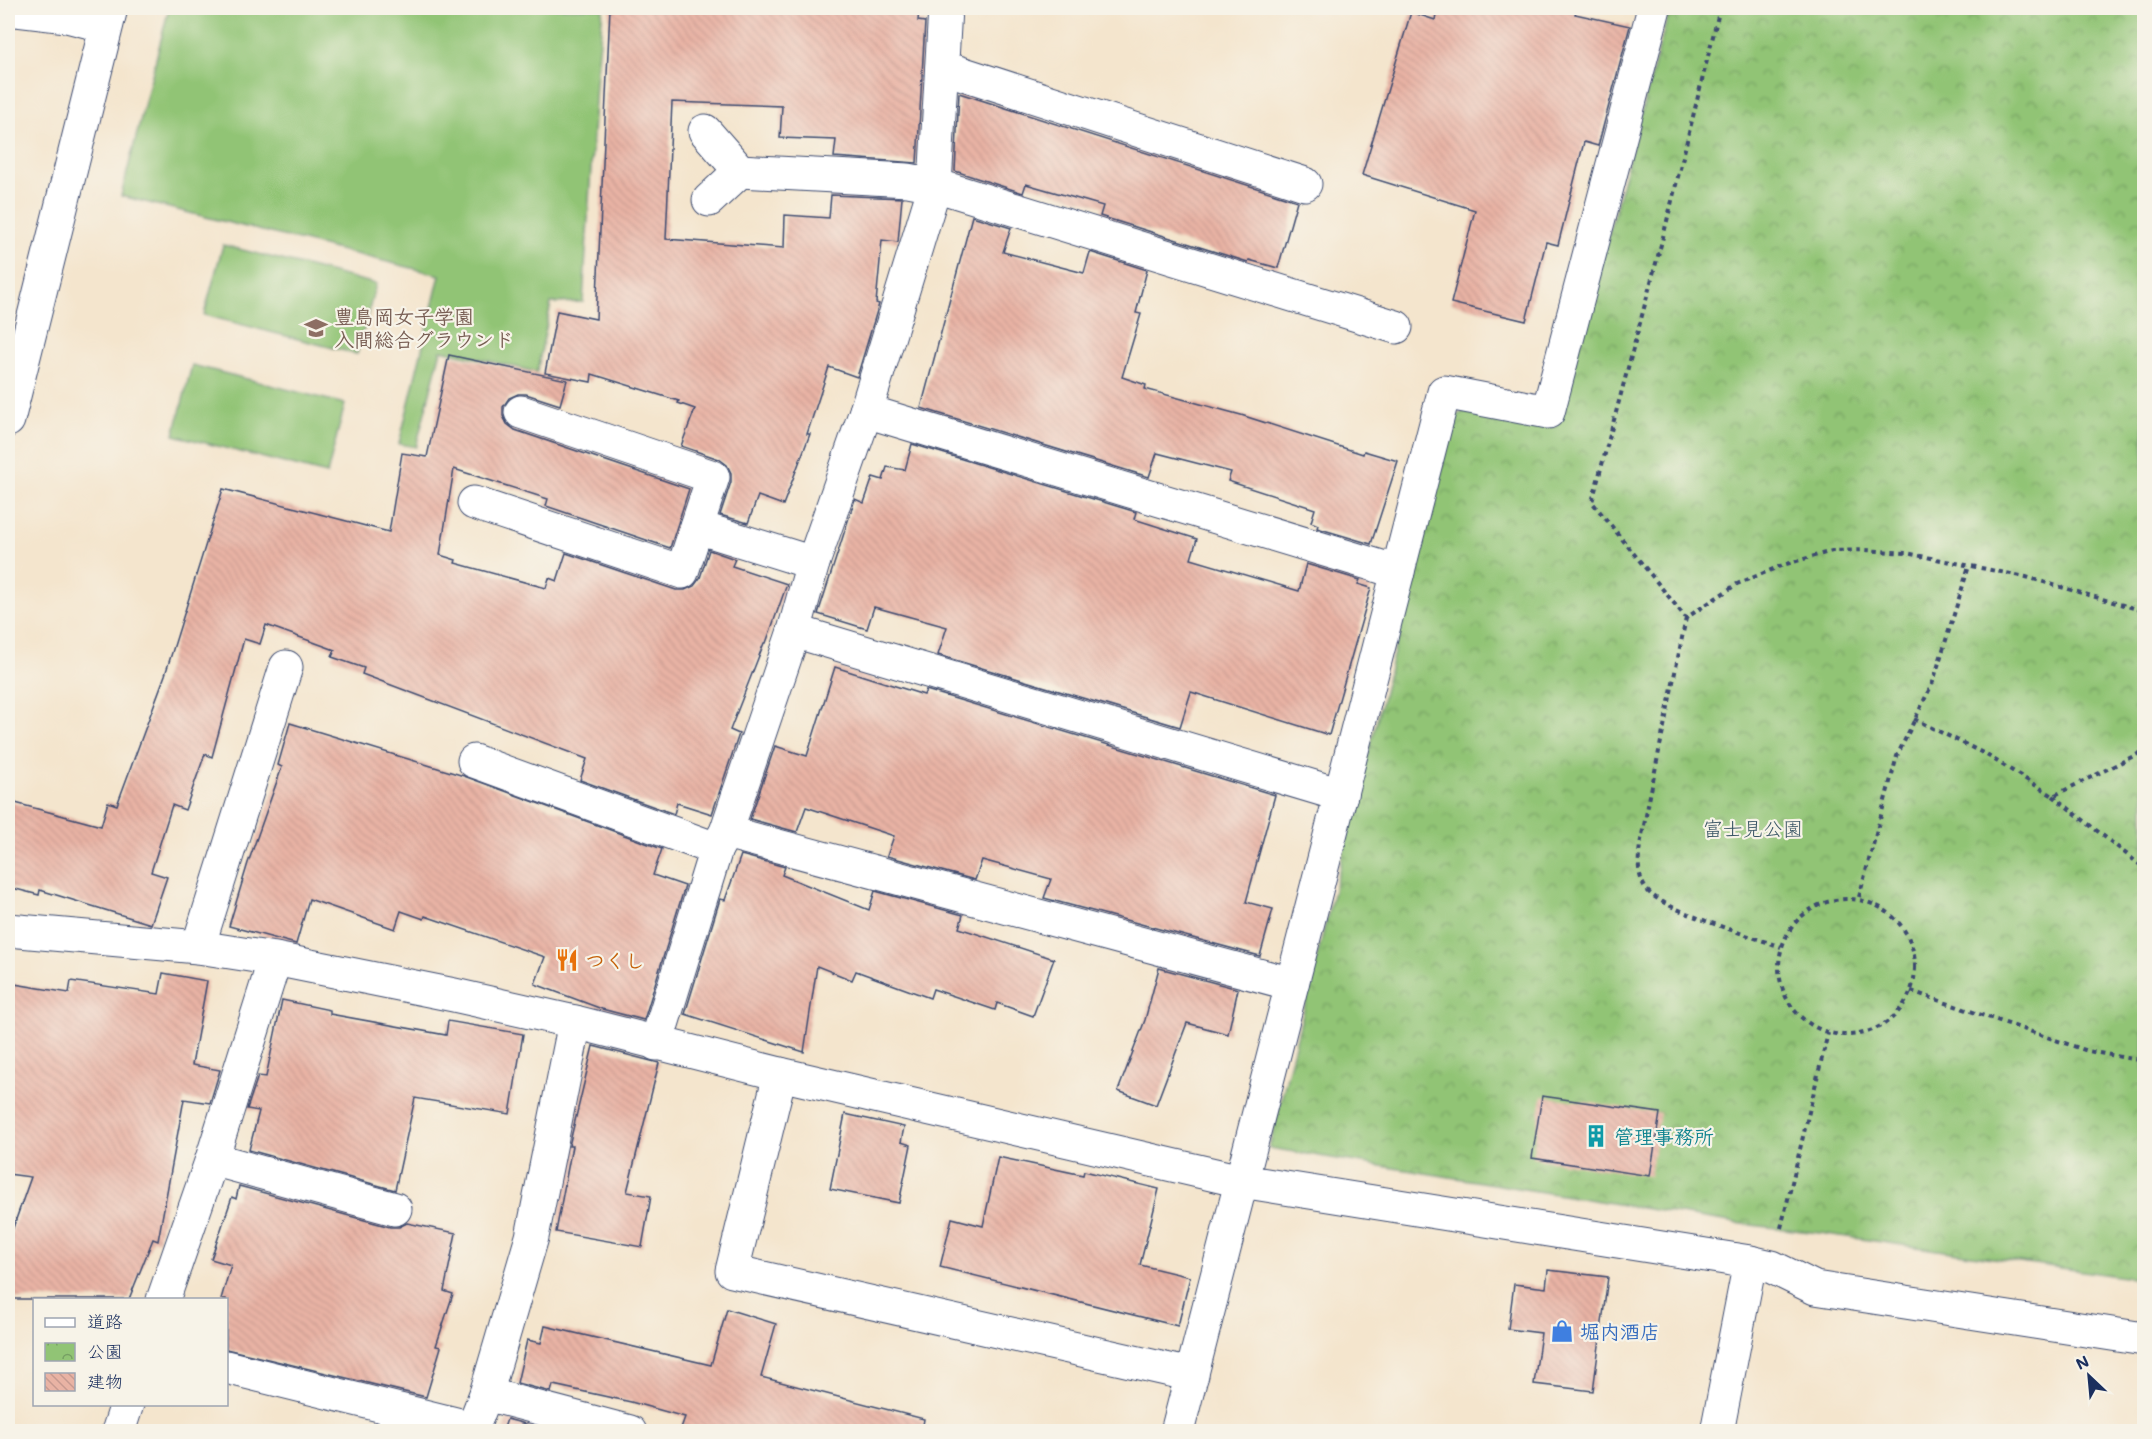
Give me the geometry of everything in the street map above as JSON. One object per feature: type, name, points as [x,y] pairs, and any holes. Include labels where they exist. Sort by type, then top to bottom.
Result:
[{"type":"street","points":[[656,1044],[721,841],[794,631],[813,563],[866,411],[935,184],[945,8]]},
{"type":"street","points":[[1177,1431],[1444,392],[1548,412],[1654,8]]},
{"type":"street","points":[[8,9],[67,16],[109,17],[16,358],[8,420]]},
{"type":"street","points":[[942,67],[1305,184]]},
{"type":"street","points":[[705,131],[740,171],[908,180],[935,184],[1396,327]]},
{"type":"street","points":[[709,200],[740,171]]},
{"type":"street","points":[[866,411],[1398,572]]},
{"type":"street","points":[[474,502],[682,572],[713,477],[521,412]]},
{"type":"street","points":[[697,527],[813,563]]},
{"type":"street","points":[[794,631],[1341,795]]},
{"type":"street","points":[[198,946],[286,667]]},
{"type":"street","points":[[474,761],[721,841],[1292,984]]},
{"type":"street","points":[[8,930],[198,946],[275,960],[454,995],[574,1022],[780,1074],[1241,1181],[1761,1264],[1815,1288],[2145,1339]]},
{"type":"street","points":[[163,1298],[212,1159],[275,960]]},
{"type":"street","points":[[228,1368],[471,1430],[486,1394],[532,1237],[574,1022]]},
{"type":"street","points":[[780,1074],[732,1270],[1192,1375]]},
{"type":"street","points":[[212,1159],[395,1209]]},
{"type":"street","points":[[1717,1431],[1761,1264]]},
{"type":"street","points":[[486,1394],[630,1431]]},
{"type":"street","points":[[118,1431],[126,1406]]},
{"type":"path","points":[[1686,618],[1592,502],[1663,237],[1720,8]]},
{"type":"path","points":[[1781,947],[1676,909],[1647,890],[1640,874],[1637,862],[1640,845],[1686,618],[1737,584],[1783,565],[1832,551],[1865,550],[1906,554],[2026,577],[2145,611]]},
{"type":"path","points":[[1859,897],[1897,756],[1933,682],[1969,566]]},
{"type":"path","points":[[1914,719],[1985,754],[2053,796],[2145,868]]},
{"type":"path","points":[[2053,796],[2145,751]]},
{"type":"path","points":[[1859,897],[1892,915],[1903,927],[1911,942],[1915,958],[1915,974],[1911,991],[1902,1009],[1886,1023],[1868,1032],[1848,1036],[1827,1033],[1808,1023],[1792,1009],[1782,990],[1778,968],[1781,947],[1790,928],[1804,913],[1822,903],[1859,897]]},
{"type":"path","points":[[1911,991],[2088,1051],[2145,1060]]},
{"type":"path","points":[[1761,1264],[1827,1033]]},
{"type":"green space","points":[[169,8],[603,8],[596,83],[583,302],[551,303],[537,372],[441,350],[416,447],[399,444],[440,275],[121,196]]},
{"type":"green space","name":"富士見公園","points":[[1670,8],[2144,8],[2144,1280],[1820,1233],[1742,1224],[1269,1148],[1453,418],[1466,410],[1556,427]]},
{"type":"green space","points":[[223,245],[376,284],[357,354],[204,315]]},
{"type":"green space","points":[[192,365],[345,404],[327,474],[174,435]]},
{"type":"building","points":[[610,8],[919,8],[918,21],[925,22],[917,163],[834,157],[836,140],[780,138],[782,106],[672,102],[666,239],[784,248],[785,215],[829,218],[831,195],[902,198],[898,242],[882,240],[876,303],[879,304],[857,377],[829,367],[807,434],[810,434],[783,505],[758,496],[748,523],[720,515],[731,482],[731,473],[727,465],[719,459],[681,446],[695,409],[678,403],[679,401],[592,374],[591,382],[545,373],[557,311],[596,319]]},
{"type":"building","points":[[1437,8],[1577,8],[1575,14],[1630,26],[1598,146],[1584,142],[1558,245],[1546,242],[1526,321],[1451,303],[1475,210],[1362,175],[1411,12],[1435,20]]},
{"type":"building","points":[[959,93],[1297,201],[1278,268],[1249,260],[1248,262],[1100,216],[1103,206],[1026,184],[1023,193],[955,171]]},
{"type":"building","points":[[972,216],[1011,228],[1003,252],[1084,273],[1090,252],[1147,270],[1136,313],[1141,314],[1122,377],[1146,385],[1145,389],[1241,415],[1363,454],[1364,451],[1398,461],[1371,544],[1317,528],[1318,525],[1311,522],[1315,509],[1228,481],[1231,472],[1157,453],[1149,477],[921,408]]},
{"type":"building","points":[[449,355],[567,380],[560,405],[526,394],[518,394],[509,398],[503,407],[503,416],[507,424],[515,430],[689,489],[670,548],[546,506],[548,499],[454,469],[440,555],[456,560],[455,563],[546,588],[549,578],[557,581],[566,553],[676,590],[685,590],[694,586],[700,578],[709,550],[735,559],[732,566],[787,584],[766,643],[764,643],[730,730],[739,734],[712,814],[677,803],[674,814],[580,780],[587,759],[362,674],[364,668],[332,657],[335,650],[266,625],[260,644],[244,639],[212,757],[205,754],[185,810],[172,805],[151,872],[167,877],[151,924],[40,890],[39,895],[8,887],[8,801],[101,826],[108,802],[117,805],[165,675],[223,489],[389,532],[402,453],[427,457]]},
{"type":"building","points":[[912,444],[1136,512],[1134,519],[1197,539],[1191,559],[1299,591],[1306,564],[1360,580],[1358,584],[1371,588],[1329,735],[1191,692],[1180,727],[938,655],[947,627],[874,607],[867,629],[818,614],[855,499],[864,503],[873,477],[883,480],[887,467],[905,470]]},
{"type":"building","points":[[835,667],[924,695],[926,690],[1275,795],[1246,902],[1273,909],[1260,956],[1044,898],[1051,879],[982,860],[975,880],[887,856],[894,836],[806,807],[797,832],[750,819],[775,746],[807,756]]},
{"type":"building","points":[[290,723],[464,776],[662,849],[653,875],[685,886],[644,1020],[602,1009],[535,984],[545,957],[425,916],[424,919],[401,911],[395,929],[309,899],[296,944],[229,926],[248,863],[282,767],[278,765]]},
{"type":"building","points":[[741,855],[785,867],[782,875],[869,910],[875,891],[963,915],[959,928],[1054,959],[1033,1016],[997,1003],[995,1010],[933,989],[930,998],[856,971],[852,980],[817,966],[804,1052],[685,1014],[720,899],[725,900]]},
{"type":"building","points":[[1159,968],[1238,989],[1228,1034],[1187,1023],[1156,1105],[1118,1091],[1145,1020]]},
{"type":"building","points":[[163,973],[207,981],[192,1065],[220,1070],[210,1103],[184,1099],[158,1241],[153,1239],[129,1298],[8,1299],[8,1242],[31,1177],[8,1174],[8,983],[69,993],[71,981],[159,994]]},
{"type":"building","points":[[282,1000],[330,1010],[330,1014],[446,1035],[448,1021],[523,1034],[510,1114],[415,1098],[395,1190],[249,1150],[259,1111],[247,1109],[258,1076],[266,1077]]},
{"type":"building","points":[[593,1046],[659,1063],[627,1192],[651,1196],[642,1247],[556,1232],[572,1146],[569,1146]]},
{"type":"building","name":"管理事務所","points":[[1542,1096],[1660,1113],[1650,1176],[1532,1158]]},
{"type":"building","points":[[845,1114],[904,1127],[901,1142],[911,1145],[899,1203],[830,1189]]},
{"type":"building","points":[[998,1157],[1083,1175],[1084,1171],[1159,1189],[1140,1265],[1190,1277],[1178,1326],[940,1267],[952,1218],[983,1226]]},
{"type":"building","points":[[239,1186],[390,1227],[399,1227],[407,1223],[456,1233],[444,1291],[453,1294],[436,1346],[441,1347],[426,1397],[228,1349],[228,1298],[221,1298],[231,1265],[211,1259],[232,1197],[236,1199]]},
{"type":"building","name":"堀内酒店","points":[[1548,1270],[1608,1277],[1593,1391],[1534,1384],[1541,1333],[1508,1329],[1514,1284],[1546,1288]]},
{"type":"building","points":[[727,1309],[776,1324],[761,1377],[924,1419],[922,1431],[680,1431],[685,1417],[631,1402],[553,1385],[551,1392],[517,1383],[527,1340],[541,1343],[545,1326],[711,1365]]},
{"type":"building","points":[[507,1419],[540,1428],[539,1431],[503,1431]]},
{"type":"place","name":"豊島岡女子学園 入間総合グラウンド","points":[[316,328]]},
{"type":"place","name":"つくし","points":[[567,960]]},
{"type":"place","name":"管理事務所","points":[[1596,1136]]},
{"type":"place","name":"堀内酒店","points":[[1562,1331]]}]
